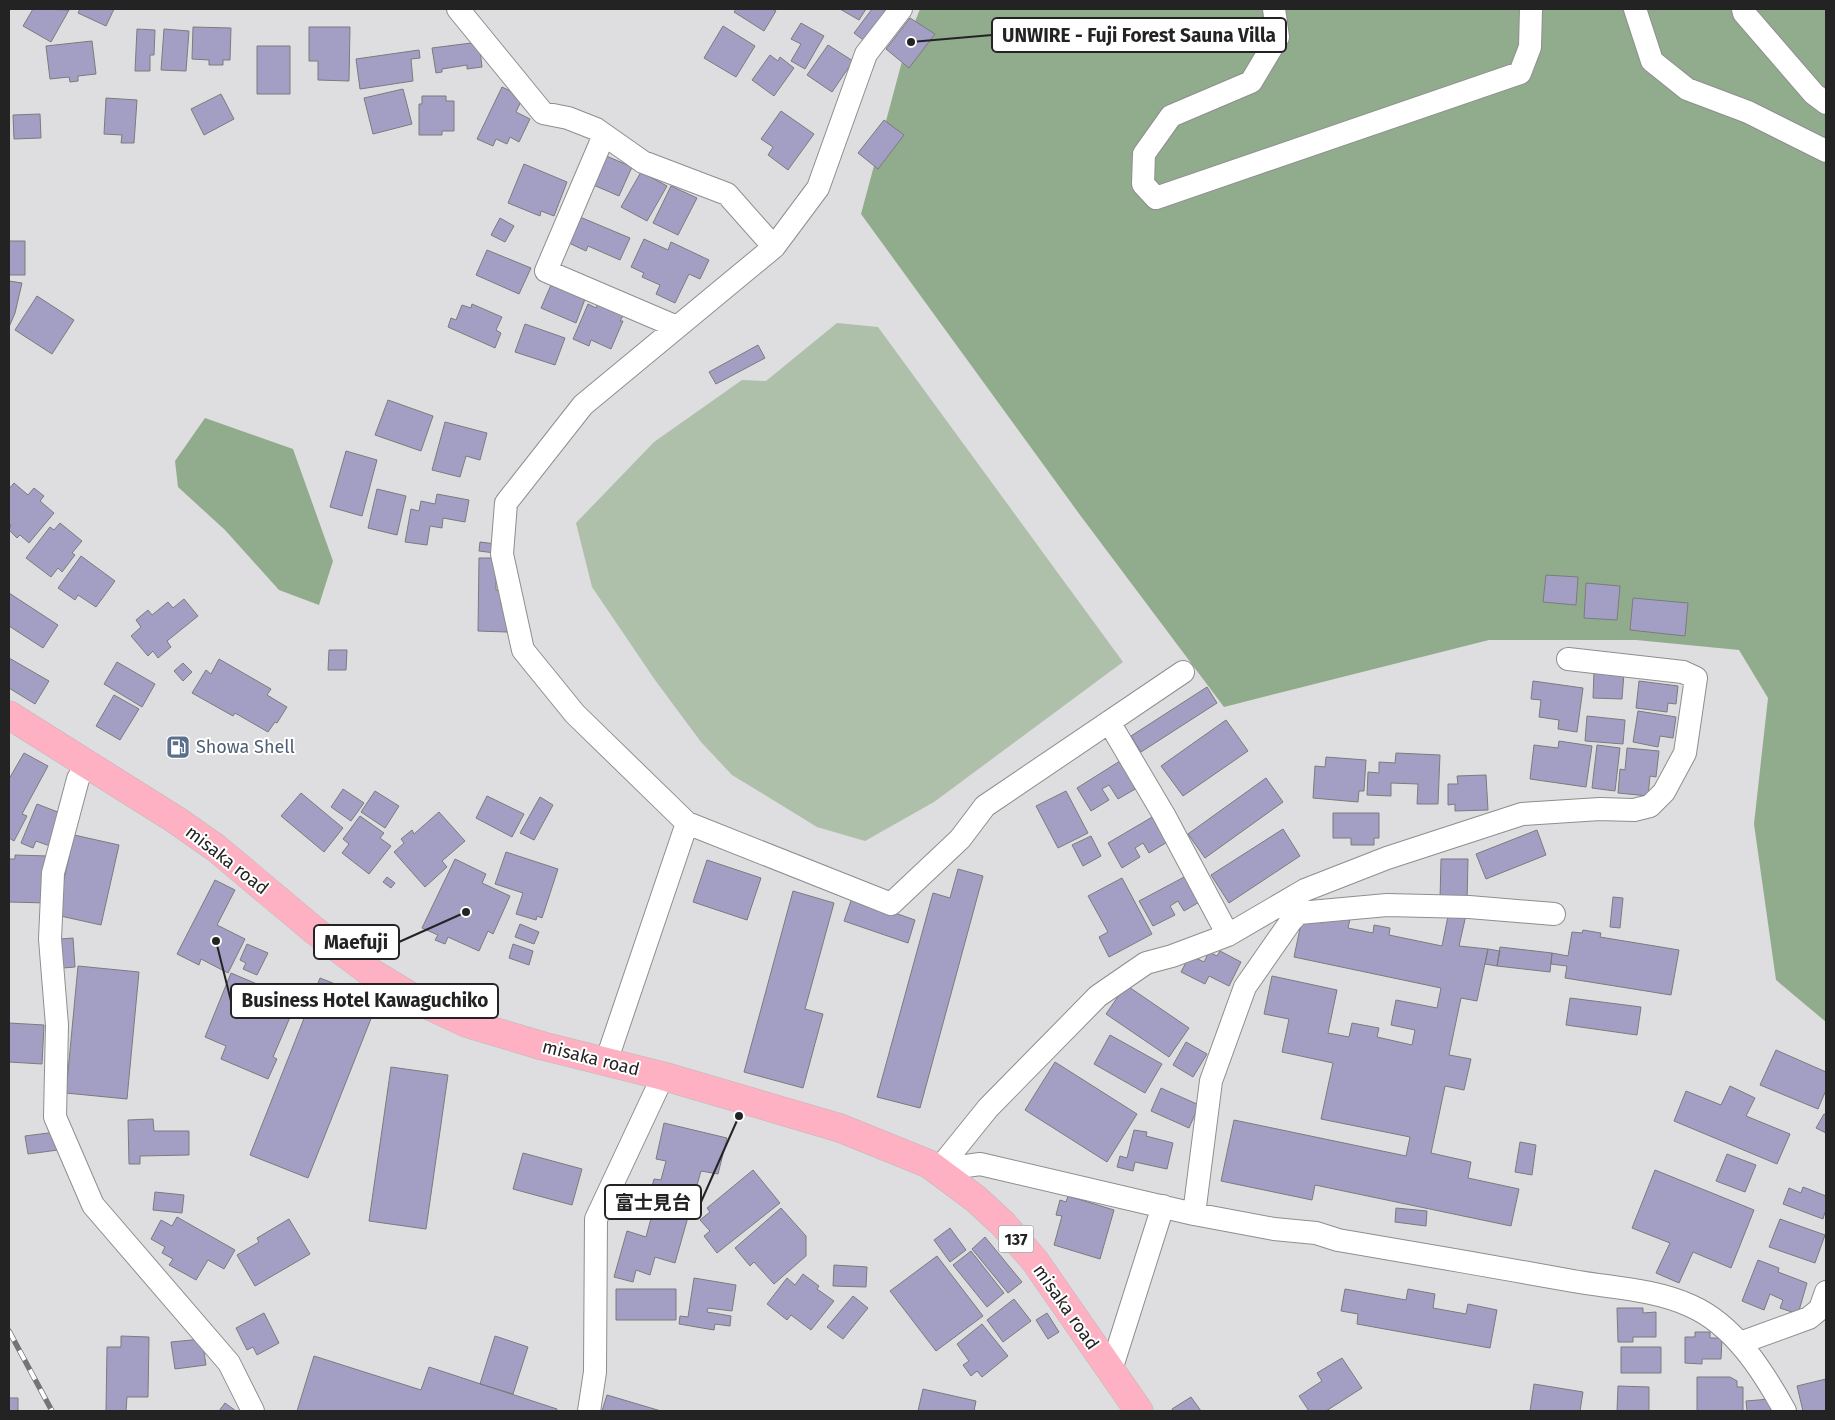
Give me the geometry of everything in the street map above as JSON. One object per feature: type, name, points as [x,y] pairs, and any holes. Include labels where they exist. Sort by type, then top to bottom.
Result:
[{"type":"highway","name":"misaka road","points":[[9,716],[87,763],[216,848],[315,931],[368,970],[415,999],[466,1022],[606,1062],[663,1076],[840,1128],[929,1164],[1004,1224],[1035,1262],[1139,1411]]},
{"type":"street","points":[[458,9],[543,113],[568,118],[604,135],[643,162],[727,194],[774,247]]},
{"type":"street","points":[[901,9],[866,54],[818,188],[774,247],[583,405],[506,502],[502,554],[523,650],[575,714],[687,823],[891,904],[960,840],[985,806],[1183,672]]},
{"type":"street","points":[[1274,9],[1278,37],[1251,82],[1171,116],[1144,154],[1143,184],[1156,198],[1520,73],[1530,47],[1531,9]]},
{"type":"street","points":[[1635,9],[1652,60],[1687,89],[1748,112],[1826,151]]},
{"type":"street","points":[[1743,9],[1744,13],[1814,94],[1826,103]]},
{"type":"street","points":[[604,135],[546,271],[677,327]]},
{"type":"street","points":[[938,1170],[988,1108],[1098,996],[1146,963],[1172,956],[1228,935],[1304,890],[1387,858],[1522,814],[1600,809],[1634,810],[1650,806],[1664,792],[1685,753],[1696,678],[1683,672],[1568,660]]},
{"type":"street","points":[[1110,722],[1164,815],[1228,935]]},
{"type":"street","points":[[87,763],[78,779],[53,873],[50,939],[57,1025],[56,1117],[94,1205],[229,1363],[253,1411]]},
{"type":"street","points":[[606,1062],[687,823]]},
{"type":"street","points":[[1194,1214],[1211,1081],[1214,1072],[1244,987],[1291,921],[1300,913],[1387,905],[1469,907],[1554,914]]},
{"type":"street","points":[[589,1411],[595,1372],[596,1219],[663,1076]]},
{"type":"street","points":[[938,1170],[980,1164],[1194,1214],[1274,1229],[1316,1233],[1338,1240],[1575,1281],[1632,1288],[1691,1306],[1729,1330],[1785,1411]]},
{"type":"street","points":[[1111,1370],[1163,1206]]},
{"type":"street","points":[[1740,1344],[1809,1318],[1820,1309],[1826,1292]]},
{"type":"green space","points":[[920,9],[1826,9],[1826,1022],[1776,980],[1754,824],[1768,698],[1739,650],[1636,640],[1489,640],[1224,707],[1080,515],[861,214],[908,39]]},
{"type":"green space","points":[[837,323],[878,327],[1123,662],[934,802],[865,841],[817,827],[732,775],[701,742],[655,680],[592,587],[576,523],[654,442],[742,380],[766,381]]},
{"type":"green space","points":[[205,418],[293,449],[333,561],[319,605],[279,590],[225,530],[178,487],[175,461]]},
{"type":"building","points":[[33,9],[69,10],[51,42],[23,26]]},
{"type":"building","points":[[80,9],[114,9],[106,26],[78,13]]},
{"type":"building","points":[[736,9],[772,9],[776,11],[764,31],[734,12]]},
{"type":"building","points":[[840,9],[866,9],[859,20]]},
{"type":"building","points":[[872,9],[891,9],[870,45],[854,33]]},
{"type":"building","points":[[910,18],[935,34],[909,68],[886,49]]},
{"type":"building","points":[[801,23],[824,36],[805,69],[791,61],[801,44],[791,39]]},
{"type":"building","points":[[723,26],[755,46],[736,77],[704,58]]},
{"type":"building","points":[[193,27],[231,28],[230,60],[223,60],[223,65],[209,65],[209,60],[192,59]]},
{"type":"building","points":[[309,27],[350,27],[349,81],[318,80],[318,61],[309,61]]},
{"type":"building","points":[[137,29],[155,30],[154,55],[150,55],[150,71],[135,71]]},
{"type":"building","points":[[164,29],[189,31],[186,71],[161,70]]},
{"type":"building","points":[[92,41],[96,74],[78,76],[78,81],[70,82],[69,77],[50,79],[46,46]]},
{"type":"building","points":[[479,42],[482,67],[467,69],[467,65],[442,69],[442,72],[436,73],[432,48]]},
{"type":"building","points":[[828,45],[853,61],[832,92],[807,75]]},
{"type":"building","points":[[257,46],[290,46],[290,94],[257,94]]},
{"type":"building","points":[[419,50],[420,58],[411,59],[413,81],[360,89],[356,59]]},
{"type":"building","points":[[770,55],[778,61],[780,57],[794,68],[774,96],[752,80]]},
{"type":"building","points":[[502,87],[523,97],[516,112],[530,119],[519,142],[510,137],[507,144],[496,139],[493,146],[477,139]]},
{"type":"building","points":[[403,89],[412,124],[373,134],[364,98]]},
{"type":"building","points":[[221,94],[234,119],[204,135],[191,109]]},
{"type":"building","points":[[422,96],[446,96],[446,101],[454,101],[454,131],[442,131],[442,135],[419,135],[419,104],[422,104]]},
{"type":"building","points":[[106,98],[137,100],[134,143],[121,143],[122,135],[104,134]]},
{"type":"building","points":[[781,111],[814,134],[788,170],[768,155],[773,147],[761,139]]},
{"type":"building","points":[[40,114],[41,138],[14,139],[13,115]]},
{"type":"building","points":[[884,120],[904,135],[878,169],[858,153]]},
{"type":"building","points":[[604,155],[632,167],[619,196],[591,184]]},
{"type":"building","points":[[524,164],[567,182],[554,216],[541,211],[540,216],[508,203]]},
{"type":"building","points":[[641,172],[667,186],[647,221],[621,207]]},
{"type":"building","points":[[671,186],[697,198],[678,235],[653,223]]},
{"type":"building","points":[[580,217],[630,238],[620,260],[588,246],[586,251],[569,243]]},
{"type":"building","points":[[500,218],[514,226],[505,242],[491,235]]},
{"type":"building","points":[[644,239],[668,250],[671,242],[709,260],[700,279],[689,274],[675,303],[656,294],[660,285],[642,277],[644,273],[631,267]]},
{"type":"building","points":[[9,241],[25,241],[25,275],[9,275]]},
{"type":"building","points":[[487,250],[531,268],[519,294],[476,275]]},
{"type":"building","points":[[9,281],[22,283],[15,313],[9,327]]},
{"type":"building","points":[[551,285],[585,299],[576,323],[541,308]]},
{"type":"building","points":[[37,296],[74,320],[52,354],[15,330]]},
{"type":"building","points":[[598,303],[624,314],[611,349],[591,340],[589,346],[573,339],[588,304],[596,308]]},
{"type":"building","points":[[472,304],[502,317],[496,330],[501,333],[495,348],[448,327],[451,318],[456,320],[462,305],[471,308]]},
{"type":"building","points":[[525,324],[565,338],[555,365],[515,352]]},
{"type":"building","points":[[758,345],[765,358],[716,384],[709,372]]},
{"type":"building","points":[[388,400],[433,416],[421,451],[375,435]]},
{"type":"building","points":[[445,422],[487,433],[480,460],[466,456],[460,477],[432,470]]},
{"type":"building","points":[[346,451],[377,460],[362,516],[330,507]]},
{"type":"building","points":[[14,483],[28,495],[34,488],[44,496],[40,501],[54,513],[29,543],[20,535],[17,538],[9,530],[11,525],[9,523],[9,489]]},
{"type":"building","points":[[377,489],[406,496],[397,535],[368,528]]},
{"type":"building","points":[[437,494],[469,500],[465,522],[443,518],[442,528],[430,526],[427,545],[405,542],[411,509],[419,511],[421,501],[435,504]]},
{"type":"building","points":[[60,523],[82,541],[72,553],[75,555],[62,572],[58,568],[51,577],[26,558],[50,527],[54,530]]},
{"type":"building","points":[[480,542],[496,544],[495,553],[479,551]]},
{"type":"building","points":[[81,556],[115,581],[96,607],[78,595],[75,600],[58,588]]},
{"type":"building","points":[[479,558],[496,558],[496,590],[501,590],[501,605],[507,605],[507,632],[478,631]]},
{"type":"building","points":[[1546,575],[1578,577],[1576,605],[1543,602]]},
{"type":"building","points":[[1586,583],[1620,586],[1617,620],[1584,618]]},
{"type":"building","points":[[9,593],[58,625],[43,648],[9,626]]},
{"type":"building","points":[[1633,598],[1688,603],[1685,636],[1630,630]]},
{"type":"building","points":[[184,599],[198,616],[167,641],[171,647],[158,658],[153,651],[148,656],[131,636],[141,627],[136,620],[148,610],[152,615],[168,602],[173,608]]},
{"type":"building","points":[[329,650],[347,650],[346,670],[328,670]]},
{"type":"building","points":[[9,658],[49,681],[35,704],[9,688]]},
{"type":"building","points":[[219,659],[271,689],[267,695],[287,707],[277,723],[275,722],[268,732],[235,713],[233,716],[192,693],[206,670],[211,674]]},
{"type":"building","points":[[117,662],[155,684],[142,707],[104,684]]},
{"type":"building","points":[[183,663],[192,672],[183,681],[174,671]]},
{"type":"building","points":[[1594,672],[1624,673],[1622,699],[1593,698]]},
{"type":"building","points":[[1533,681],[1583,688],[1577,732],[1558,729],[1559,720],[1539,717],[1541,700],[1531,699]]},
{"type":"building","points":[[1639,681],[1678,686],[1676,704],[1668,703],[1667,712],[1636,708]]},
{"type":"building","points":[[1207,687],[1217,703],[1141,752],[1131,736]]},
{"type":"building","points":[[114,695],[139,709],[120,740],[96,726]]},
{"type":"building","points":[[1638,711],[1676,717],[1673,738],[1660,736],[1658,747],[1633,742]]},
{"type":"building","points":[[1587,716],[1625,720],[1623,744],[1585,741]]},
{"type":"building","points":[[1226,720],[1248,751],[1183,796],[1161,766]]},
{"type":"building","points":[[1559,741],[1592,746],[1586,787],[1530,779],[1534,745],[1558,748]]},
{"type":"building","points":[[1597,745],[1620,748],[1615,791],[1592,788]]},
{"type":"building","points":[[1627,748],[1659,751],[1656,777],[1650,776],[1648,796],[1618,793],[1620,769],[1625,770]]},
{"type":"building","points":[[24,753],[48,766],[22,814],[27,816],[14,841],[9,838],[9,779]]},
{"type":"building","points":[[1396,753],[1440,755],[1438,804],[1417,804],[1418,784],[1391,783],[1391,796],[1367,795],[1368,772],[1379,773],[1379,762],[1395,763]]},
{"type":"building","points":[[1326,757],[1366,760],[1364,791],[1359,791],[1358,802],[1313,798],[1315,766],[1325,767]]},
{"type":"building","points":[[1120,761],[1137,788],[1118,799],[1109,785],[1102,789],[1109,800],[1091,811],[1077,788]]},
{"type":"building","points":[[1486,775],[1488,810],[1455,811],[1455,804],[1448,805],[1448,784],[1458,784],[1457,776]]},
{"type":"building","points":[[1266,778],[1283,802],[1205,858],[1188,834]]},
{"type":"building","points":[[343,789],[364,803],[351,821],[331,807]]},
{"type":"building","points":[[375,791],[399,806],[385,828],[361,812]]},
{"type":"building","points":[[1066,791],[1088,833],[1058,848],[1036,806]]},
{"type":"building","points":[[301,793],[343,828],[324,852],[281,816]]},
{"type":"building","points":[[487,796],[524,814],[512,837],[476,818]]},
{"type":"building","points":[[540,797],[553,805],[534,840],[520,833]]},
{"type":"building","points":[[37,804],[63,814],[50,846],[36,841],[33,848],[21,843]]},
{"type":"building","points":[[439,812],[465,841],[442,861],[447,867],[425,887],[394,852],[404,843],[401,839],[412,830],[414,834]]},
{"type":"building","points":[[1333,813],[1379,813],[1379,838],[1374,838],[1374,845],[1351,845],[1351,838],[1333,838]]},
{"type":"building","points":[[360,816],[384,833],[380,838],[391,846],[369,874],[342,853],[349,844],[343,839]]},
{"type":"building","points":[[1154,816],[1169,841],[1149,853],[1143,843],[1135,848],[1140,857],[1122,868],[1108,843]]},
{"type":"building","points":[[1283,829],[1300,856],[1229,903],[1211,875]]},
{"type":"building","points":[[1537,830],[1546,855],[1486,879],[1476,854]]},
{"type":"building","points":[[74,835],[119,845],[101,925],[56,915]]},
{"type":"building","points":[[1091,836],[1101,856],[1083,866],[1072,845]]},
{"type":"building","points":[[506,852],[558,869],[542,918],[537,916],[536,920],[516,914],[523,893],[495,884]]},
{"type":"building","points":[[15,855],[48,856],[47,903],[9,902],[9,859],[15,859]]},
{"type":"building","points":[[455,859],[486,874],[482,883],[510,896],[493,934],[488,931],[479,951],[448,937],[445,944],[435,940],[438,935],[422,928]]},
{"type":"building","points":[[1441,859],[1468,859],[1467,901],[1440,900]]},
{"type":"building","points":[[707,860],[761,878],[747,920],[693,902]]},
{"type":"building","points":[[958,869],[983,876],[920,1108],[877,1097],[933,893],[950,898]]},
{"type":"building","points":[[1188,875],[1201,901],[1184,911],[1178,901],[1170,906],[1175,915],[1153,926],[1139,901]]},
{"type":"building","points":[[387,877],[395,883],[391,888],[383,882]]},
{"type":"building","points":[[1122,878],[1152,934],[1109,957],[1099,937],[1108,932],[1088,896]]},
{"type":"building","points":[[215,880],[235,890],[217,925],[245,939],[228,973],[201,959],[199,965],[177,954]]},
{"type":"building","points":[[793,891],[834,903],[805,1009],[823,1014],[803,1088],[744,1072]]},
{"type":"building","points":[[1613,897],[1623,898],[1620,928],[1610,927]]},
{"type":"building","points":[[852,898],[915,920],[908,943],[844,921]]},
{"type":"building","points":[[1449,911],[1466,915],[1459,946],[1488,949],[1477,1001],[1461,998],[1449,1055],[1471,1059],[1464,1090],[1445,1086],[1431,1153],[1471,1162],[1468,1178],[1519,1189],[1511,1226],[1315,1185],[1312,1200],[1221,1181],[1234,1120],[1406,1156],[1410,1137],[1321,1119],[1333,1063],[1282,1052],[1289,1019],[1264,1014],[1272,976],[1337,990],[1328,1033],[1349,1037],[1352,1023],[1379,1028],[1377,1037],[1412,1045],[1415,1030],[1391,1025],[1396,1000],[1437,1008],[1441,988],[1294,957],[1302,919],[1323,923],[1325,914],[1350,919],[1348,928],[1373,933],[1374,925],[1390,928],[1389,935],[1442,946]]},
{"type":"building","points":[[520,924],[539,932],[534,944],[515,937]]},
{"type":"building","points":[[1583,930],[1601,933],[1600,937],[1679,950],[1671,995],[1565,978],[1567,966],[1551,964],[1552,953],[1568,956],[1572,932],[1582,933]]},
{"type":"building","points":[[73,938],[75,967],[63,968],[61,939]]},
{"type":"building","points":[[247,944],[268,953],[257,975],[243,969],[246,963],[240,960]]},
{"type":"building","points":[[513,944],[533,951],[529,965],[509,958]]},
{"type":"building","points":[[1500,947],[1552,953],[1550,972],[1497,966]]},
{"type":"building","points":[[1488,949],[1500,951],[1497,966],[1485,964]]},
{"type":"building","points":[[1220,951],[1241,962],[1229,986],[1209,976],[1205,984],[1181,972],[1190,955],[1204,962],[1209,952],[1217,956]]},
{"type":"building","points":[[78,966],[139,972],[127,1099],[66,1093]]},
{"type":"building","points":[[231,973],[297,1001],[273,1057],[277,1059],[268,1079],[221,1059],[226,1046],[205,1037]]},
{"type":"building","points":[[320,978],[378,1001],[308,1178],[250,1155]]},
{"type":"building","points":[[1126,985],[1189,1028],[1169,1057],[1106,1014]]},
{"type":"building","points":[[1570,998],[1641,1007],[1637,1035],[1566,1025]]},
{"type":"building","points":[[9,1023],[44,1025],[42,1064],[9,1062]]},
{"type":"building","points":[[1110,1035],[1162,1064],[1145,1093],[1094,1064]]},
{"type":"building","points":[[1186,1042],[1207,1054],[1193,1077],[1173,1065]]},
{"type":"building","points":[[1776,1050],[1826,1072],[1826,1090],[1818,1109],[1760,1085]]},
{"type":"building","points":[[1055,1062],[1137,1114],[1107,1162],[1025,1110]]},
{"type":"building","points":[[391,1067],[448,1075],[426,1229],[369,1221]]},
{"type":"building","points":[[1730,1086],[1755,1098],[1746,1116],[1790,1134],[1777,1164],[1674,1121],[1686,1091],[1721,1105]]},
{"type":"building","points":[[1161,1088],[1199,1105],[1189,1128],[1151,1111]]},
{"type":"building","points":[[1824,1114],[1826,1115],[1826,1133],[1816,1128]]},
{"type":"building","points":[[153,1119],[154,1131],[189,1131],[189,1155],[140,1156],[140,1164],[129,1164],[128,1120]]},
{"type":"building","points":[[664,1123],[727,1138],[718,1174],[701,1171],[675,1263],[655,1257],[650,1275],[636,1270],[633,1282],[614,1277],[627,1231],[646,1237],[657,1196],[650,1194],[654,1179],[661,1180],[666,1161],[656,1159]]},
{"type":"building","points":[[1134,1130],[1147,1132],[1146,1136],[1173,1143],[1167,1169],[1135,1162],[1133,1171],[1117,1167],[1120,1156],[1127,1158]]},
{"type":"building","points":[[56,1132],[58,1150],[28,1154],[25,1136]]},
{"type":"building","points":[[1520,1142],[1536,1145],[1532,1175],[1515,1172]]},
{"type":"building","points":[[523,1153],[582,1169],[572,1205],[513,1189]]},
{"type":"building","points":[[1727,1154],[1756,1165],[1745,1192],[1716,1181]]},
{"type":"building","points":[[753,1170],[780,1203],[717,1253],[704,1236],[710,1231],[700,1220],[710,1212],[707,1208]]},
{"type":"building","points":[[1655,1170],[1754,1210],[1731,1268],[1693,1252],[1679,1283],[1656,1273],[1670,1243],[1632,1228]]},
{"type":"building","points":[[1803,1187],[1826,1196],[1826,1209],[1823,1219],[1783,1204],[1789,1188],[1801,1193]]},
{"type":"building","points":[[155,1192],[184,1195],[182,1213],[153,1210]]},
{"type":"building","points":[[1068,1196],[1114,1210],[1100,1259],[1054,1245],[1062,1216],[1056,1215],[1060,1200],[1066,1202]]},
{"type":"building","points":[[781,1208],[806,1236],[806,1256],[774,1284],[754,1262],[750,1266],[735,1248]]},
{"type":"building","points":[[1396,1208],[1427,1211],[1426,1226],[1395,1222]]},
{"type":"building","points":[[177,1217],[235,1250],[224,1269],[208,1260],[196,1280],[169,1265],[173,1259],[162,1253],[165,1247],[151,1239],[161,1220],[172,1226]]},
{"type":"building","points":[[289,1219],[310,1254],[255,1286],[237,1255],[259,1242],[257,1238]]},
{"type":"building","points":[[1780,1219],[1825,1235],[1815,1263],[1769,1247]]},
{"type":"building","points":[[950,1228],[966,1250],[950,1262],[934,1240]]},
{"type":"building","points":[[985,1237],[1022,1282],[1008,1293],[972,1249]]},
{"type":"building","points":[[971,1251],[1004,1293],[987,1307],[953,1265]]},
{"type":"building","points":[[937,1256],[983,1316],[936,1351],[890,1291]]},
{"type":"building","points":[[1758,1260],[1779,1268],[1778,1272],[1807,1283],[1798,1314],[1780,1308],[1783,1300],[1770,1294],[1764,1310],[1742,1301]]},
{"type":"building","points":[[834,1265],[867,1267],[866,1287],[833,1286]]},
{"type":"building","points":[[803,1274],[819,1286],[817,1289],[834,1301],[811,1330],[791,1315],[787,1320],[767,1304],[787,1278],[795,1285]]},
{"type":"building","points":[[694,1278],[736,1285],[732,1311],[708,1308],[707,1312],[731,1316],[730,1326],[715,1324],[714,1330],[679,1324],[680,1316],[688,1317]]},
{"type":"building","points":[[616,1289],[676,1289],[676,1320],[616,1320]]},
{"type":"building","points":[[1345,1289],[1406,1300],[1408,1289],[1435,1294],[1433,1308],[1466,1314],[1468,1304],[1497,1310],[1490,1348],[1357,1324],[1358,1314],[1341,1311]]},
{"type":"building","points":[[853,1296],[868,1308],[843,1339],[827,1327]]},
{"type":"building","points":[[1014,1299],[1031,1321],[1003,1342],[987,1320]]},
{"type":"building","points":[[1617,1308],[1643,1308],[1643,1313],[1656,1312],[1656,1337],[1633,1337],[1633,1342],[1618,1342]]},
{"type":"building","points":[[264,1313],[279,1343],[257,1355],[253,1347],[247,1350],[236,1328]]},
{"type":"building","points":[[1047,1313],[1059,1332],[1048,1339],[1036,1320]]},
{"type":"building","points":[[982,1324],[1008,1356],[982,1377],[977,1371],[971,1376],[963,1365],[969,1361],[957,1344]]},
{"type":"building","points":[[1695,1332],[1710,1332],[1710,1338],[1722,1338],[1721,1359],[1702,1359],[1702,1364],[1685,1363],[1685,1337],[1695,1337]]},
{"type":"building","points":[[121,1336],[149,1337],[148,1397],[127,1397],[126,1411],[106,1411],[107,1347],[121,1347]]},
{"type":"building","points":[[495,1336],[528,1347],[513,1394],[480,1384]]},
{"type":"building","points":[[202,1339],[206,1365],[175,1369],[171,1342]]},
{"type":"building","points":[[1621,1347],[1661,1347],[1661,1373],[1621,1373]]},
{"type":"building","points":[[314,1356],[421,1390],[429,1367],[557,1409],[556,1411],[297,1411]]},
{"type":"building","points":[[1342,1358],[1362,1388],[1326,1411],[1309,1411],[1299,1396],[1322,1381],[1317,1373]]},
{"type":"building","points":[[1697,1377],[1730,1377],[1737,1381],[1737,1387],[1743,1387],[1743,1411],[1697,1411]]},
{"type":"building","points":[[1826,1379],[1826,1411],[1803,1411],[1797,1386]]},
{"type":"building","points":[[1534,1384],[1583,1392],[1580,1411],[1530,1411]]},
{"type":"building","points":[[1618,1386],[1649,1387],[1649,1411],[1617,1411]]},
{"type":"building","points":[[923,1389],[976,1401],[974,1411],[918,1411]]},
{"type":"building","points":[[607,1395],[661,1411],[602,1411]]},
{"type":"building","points":[[1191,1397],[1201,1411],[1173,1411],[1172,1409]]},
{"type":"building","points":[[9,1398],[18,1398],[18,1411],[9,1411]]},
{"type":"building","points":[[1770,1399],[1771,1411],[1747,1411],[1746,1401]]},
{"type":"building","points":[[225,1403],[236,1411],[219,1411]]},
{"type":"railway","points":[[9,1331],[52,1411]]},
{"type":"place","name":"UNWIRE - Fuji Forest Sauna Villa","points":[[911,42]]},
{"type":"place","name":"Showa Shell","points":[[178,747]]},
{"type":"place","name":"Maefuji","points":[[466,912]]},
{"type":"place","name":"Business Hotel Kawaguchiko","points":[[216,941]]},
{"type":"place","name":"富士見台","points":[[739,1116]]}]
